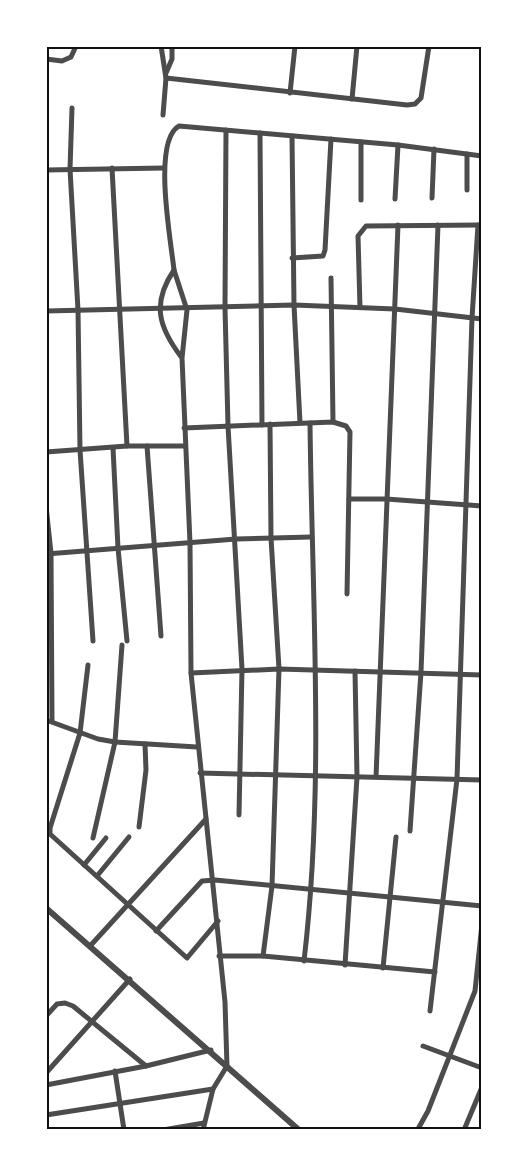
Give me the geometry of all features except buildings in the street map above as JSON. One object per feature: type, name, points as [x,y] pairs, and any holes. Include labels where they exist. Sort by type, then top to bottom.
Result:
[{"type":"street","points":[[46,59],[62,62],[71,57],[76,46]]},
{"type":"street","points":[[160,46],[166,75],[163,115]]},
{"type":"street","points":[[166,75],[172,59],[172,46]]},
{"type":"street","points":[[290,93],[295,46]]},
{"type":"street","points":[[351,99],[357,46]]},
{"type":"street","points":[[166,75],[290,93],[407,105],[415,104],[421,98],[429,46]]},
{"type":"street","points":[[72,108],[70,170],[78,310],[80,450],[93,641]]},
{"type":"street","points":[[163,1130],[203,1126],[213,1089],[227,1065],[225,1002],[219,956],[215,880],[200,773],[191,673],[190,543],[184,446],[182,358],[187,310],[174,270],[164,168],[166,148],[175,128],[179,126],[398,145],[482,156]]},
{"type":"street","points":[[226,130],[225,308],[228,426],[242,669],[239,815]]},
{"type":"street","points":[[260,133],[262,425]]},
{"type":"street","points":[[292,136],[292,258],[300,423]]},
{"type":"street","points":[[292,258],[318,258],[323,256],[325,250],[331,139]]},
{"type":"street","points":[[361,142],[361,200]]},
{"type":"street","points":[[395,199],[398,145]]},
{"type":"street","points":[[432,198],[434,149]]},
{"type":"street","points":[[467,190],[468,154]]},
{"type":"street","points":[[112,168],[127,446]]},
{"type":"street","points":[[46,170],[164,168]]},
{"type":"street","points":[[376,777],[398,225]]},
{"type":"street","points":[[410,831],[421,672],[425,501],[438,225]]},
{"type":"street","points":[[360,307],[358,242],[360,230],[366,226],[480,225],[472,318],[457,779],[430,1011]]},
{"type":"street","points":[[174,270],[161,293],[160,309],[164,333],[182,358]]},
{"type":"street","points":[[331,278],[333,422]]},
{"type":"street","points":[[46,311],[187,310],[294,305],[395,309],[482,320]]},
{"type":"street","points":[[184,428],[333,422],[346,426],[350,432],[347,594]]},
{"type":"street","points":[[304,961],[313,890],[315,670],[310,423]]},
{"type":"street","points":[[263,956],[272,886],[279,669],[271,538],[270,424]]},
{"type":"street","points":[[46,452],[127,446],[184,446]]},
{"type":"street","points":[[147,446],[161,636]]},
{"type":"street","points":[[93,838],[115,742],[124,643],[113,448]]},
{"type":"street","points":[[349,499],[425,501],[482,506]]},
{"type":"street","points":[[46,506],[49,553],[49,721],[80,733],[115,742],[197,747]]},
{"type":"street","points":[[49,553],[236,539],[311,537]]},
{"type":"street","points":[[88,665],[80,733],[50,834],[187,958],[218,921]]},
{"type":"street","points":[[191,673],[279,669],[482,675]]},
{"type":"street","points":[[345,965],[357,777],[355,671]]},
{"type":"street","points":[[139,827],[146,770],[145,744]]},
{"type":"street","points":[[200,773],[482,780]]},
{"type":"street","points":[[91,945],[206,819]]},
{"type":"street","points":[[97,876],[129,837]]},
{"type":"street","points":[[383,968],[396,837]]},
{"type":"street","points":[[84,865],[106,838]]},
{"type":"street","points":[[156,931],[202,881],[215,880],[482,906]]},
{"type":"street","points":[[46,908],[211,1050],[299,1130]]},
{"type":"street","points":[[418,1129],[451,1057],[476,991],[482,924]]},
{"type":"street","points":[[219,956],[263,956],[435,972]]},
{"type":"street","points":[[46,1073],[130,979]]},
{"type":"street","points":[[46,1016],[57,1004],[65,1003],[73,1006],[146,1066]]},
{"type":"street","points":[[423,1046],[482,1068]]},
{"type":"street","points":[[46,1084],[146,1066],[211,1050]]},
{"type":"street","points":[[116,1071],[124,1130]]},
{"type":"street","points":[[465,1130],[482,1087]]},
{"type":"street","points":[[46,1115],[213,1089]]}]
